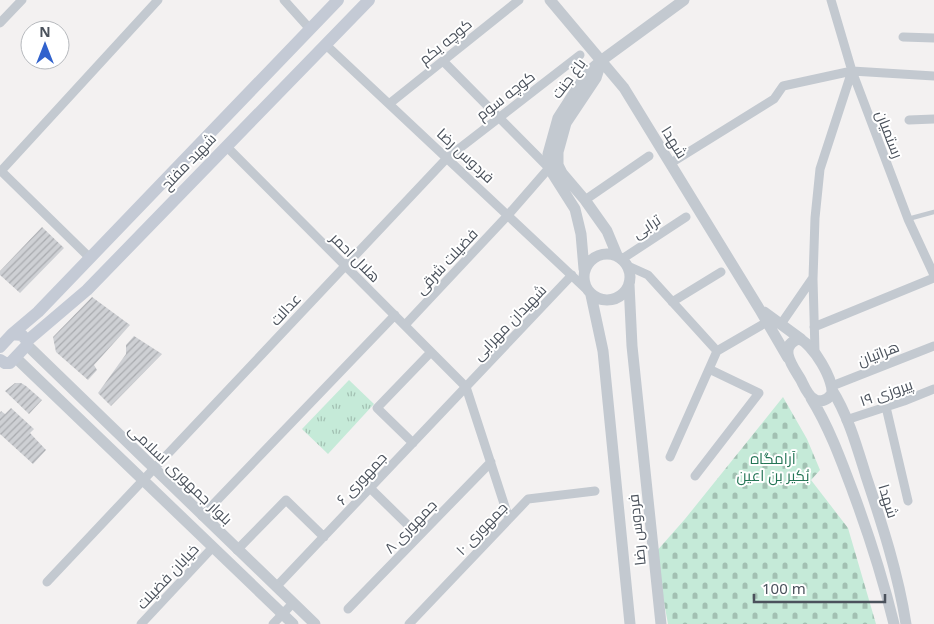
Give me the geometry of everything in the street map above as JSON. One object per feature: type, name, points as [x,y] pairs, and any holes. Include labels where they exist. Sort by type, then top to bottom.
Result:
[{"type":"main road","name":"شهید مفتح","points":[[5,339],[38,312],[338,0]]},
{"type":"main road","name":"شهید مفتح","points":[[9,361],[87,290],[369,0]]},
{"type":"main road","points":[[5,339],[22,335],[27,343]]},
{"type":"main road","points":[[0,374],[9,361]]},
{"type":"street","points":[[0,23],[22,0]]},
{"type":"street","points":[[90,258],[1,171],[158,0]]},
{"type":"street","points":[[284,0],[310,29]]},
{"type":"street","name":"کوچه یکم","points":[[389,104],[519,0]]},
{"type":"street","name":"شهدا","points":[[550,0],[624,88],[760,310],[811,398],[844,466],[875,554],[894,624]]},
{"type":"street","points":[[602,60],[669,5],[684,0]]},
{"type":"street","name":"رستمیان","points":[[831,0],[852,71],[908,219],[934,276]]},
{"type":"street","points":[[903,37],[934,38]]},
{"type":"street","name":"فردوس رضا","points":[[326,44],[588,291],[603,351],[630,624]]},
{"type":"street","name":"کوچه سوم","points":[[447,158],[580,54]]},
{"type":"street","name":"باغ جنت","points":[[549,168],[548,154],[558,118],[575,90],[588,73],[602,60]]},
{"type":"street","name":"باغ جنت","points":[[602,60],[596,78],[566,123],[558,152],[558,165],[562,173],[586,200],[607,231],[622,260]]},
{"type":"street","points":[[443,61],[549,168],[575,208],[581,234],[583,279],[588,291],[599,299],[609,300],[617,298],[625,292],[629,284],[630,275],[622,260]]},
{"type":"street","points":[[671,163],[774,98],[783,86],[852,71],[934,76]]},
{"type":"street","points":[[815,352],[813,279],[815,218],[820,169],[852,71]]},
{"type":"street","points":[[910,120],[934,119]]},
{"type":"street","name":"هلال احمر","points":[[226,146],[466,387]]},
{"type":"street","points":[[586,200],[649,156]]},
{"type":"street","name":"عدالت","points":[[46,582],[447,158]]},
{"type":"street","name":"فضیلت شرقی","points":[[405,325],[508,215],[549,168]]},
{"type":"street","name":"ترابی","points":[[622,260],[686,217]]},
{"type":"street","points":[[584,269],[594,257],[609,253],[648,275],[717,351]]},
{"type":"street","points":[[672,302],[721,272]]},
{"type":"street","name":"شهیدان مهرابی","points":[[466,387],[572,275]]},
{"type":"street","points":[[814,327],[934,276]]},
{"type":"street","points":[[781,324],[813,279]]},
{"type":"street","name":"فردوس رضا","points":[[629,284],[632,346],[661,624]]},
{"type":"street","name":"شهدا","points":[[760,310],[801,338],[815,352],[832,388],[859,453],[894,564],[906,624]]},
{"type":"street","points":[[202,516],[395,315]]},
{"type":"street","points":[[670,457],[717,351],[767,322]]},
{"type":"street","points":[[788,358],[790,344],[801,338]]},
{"type":"street","name":"بلوار جمهوری اسلامی","points":[[27,343],[314,624]]},
{"type":"street","name":"هراتیان","points":[[832,388],[934,346]]},
{"type":"street","points":[[413,443],[377,408],[431,352]]},
{"type":"street","name":"بلوار جمهوری اسلامی","points":[[9,361],[143,479],[293,624]]},
{"type":"street","points":[[695,476],[759,393],[709,369]]},
{"type":"street","points":[[466,387],[509,519]]},
{"type":"street","name":"جمهوری ۶","points":[[276,587],[466,387]]},
{"type":"street","points":[[811,398],[822,401],[829,397],[832,388]]},
{"type":"street","name":"پیروزی ۱۹","points":[[846,420],[934,389]]},
{"type":"street","points":[[886,407],[908,502]]},
{"type":"street","name":"جمهوری ۸","points":[[348,609],[491,462]]},
{"type":"street","points":[[370,488],[420,536]]},
{"type":"street","name":"جمهوری ۱۰","points":[[408,624],[528,499],[595,491]]},
{"type":"street","points":[[237,550],[286,500],[324,536]]},
{"type":"street","name":"خیابان فضیلت","points":[[141,624],[213,548]]},
{"type":"street","points":[[273,624],[293,603]]},
{"type":"lane","points":[[908,219],[934,212]]},
{"type":"green space","points":[[349,380],[374,404],[328,454],[302,429]]},
{"type":"green space","name":"آرامگاه بُکیر بن اعین","points":[[783,397],[807,439],[820,470],[811,480],[848,528],[876,624],[668,624],[655,553],[685,519]]},
{"type":"building","points":[[42,227],[64,248],[20,293],[0,275],[0,271]]},
{"type":"building","points":[[92,297],[130,325],[94,365],[97,370],[88,380],[56,352],[53,337]]},
{"type":"building","points":[[134,336],[162,354],[111,406],[98,393],[126,354],[126,345]]},
{"type":"building","points":[[15,383],[21,383],[26,386],[42,400],[29,414],[5,391]]},
{"type":"building","points":[[11,408],[34,429],[30,433],[46,450],[33,464],[0,434],[0,413],[1,411],[5,414]]}]
